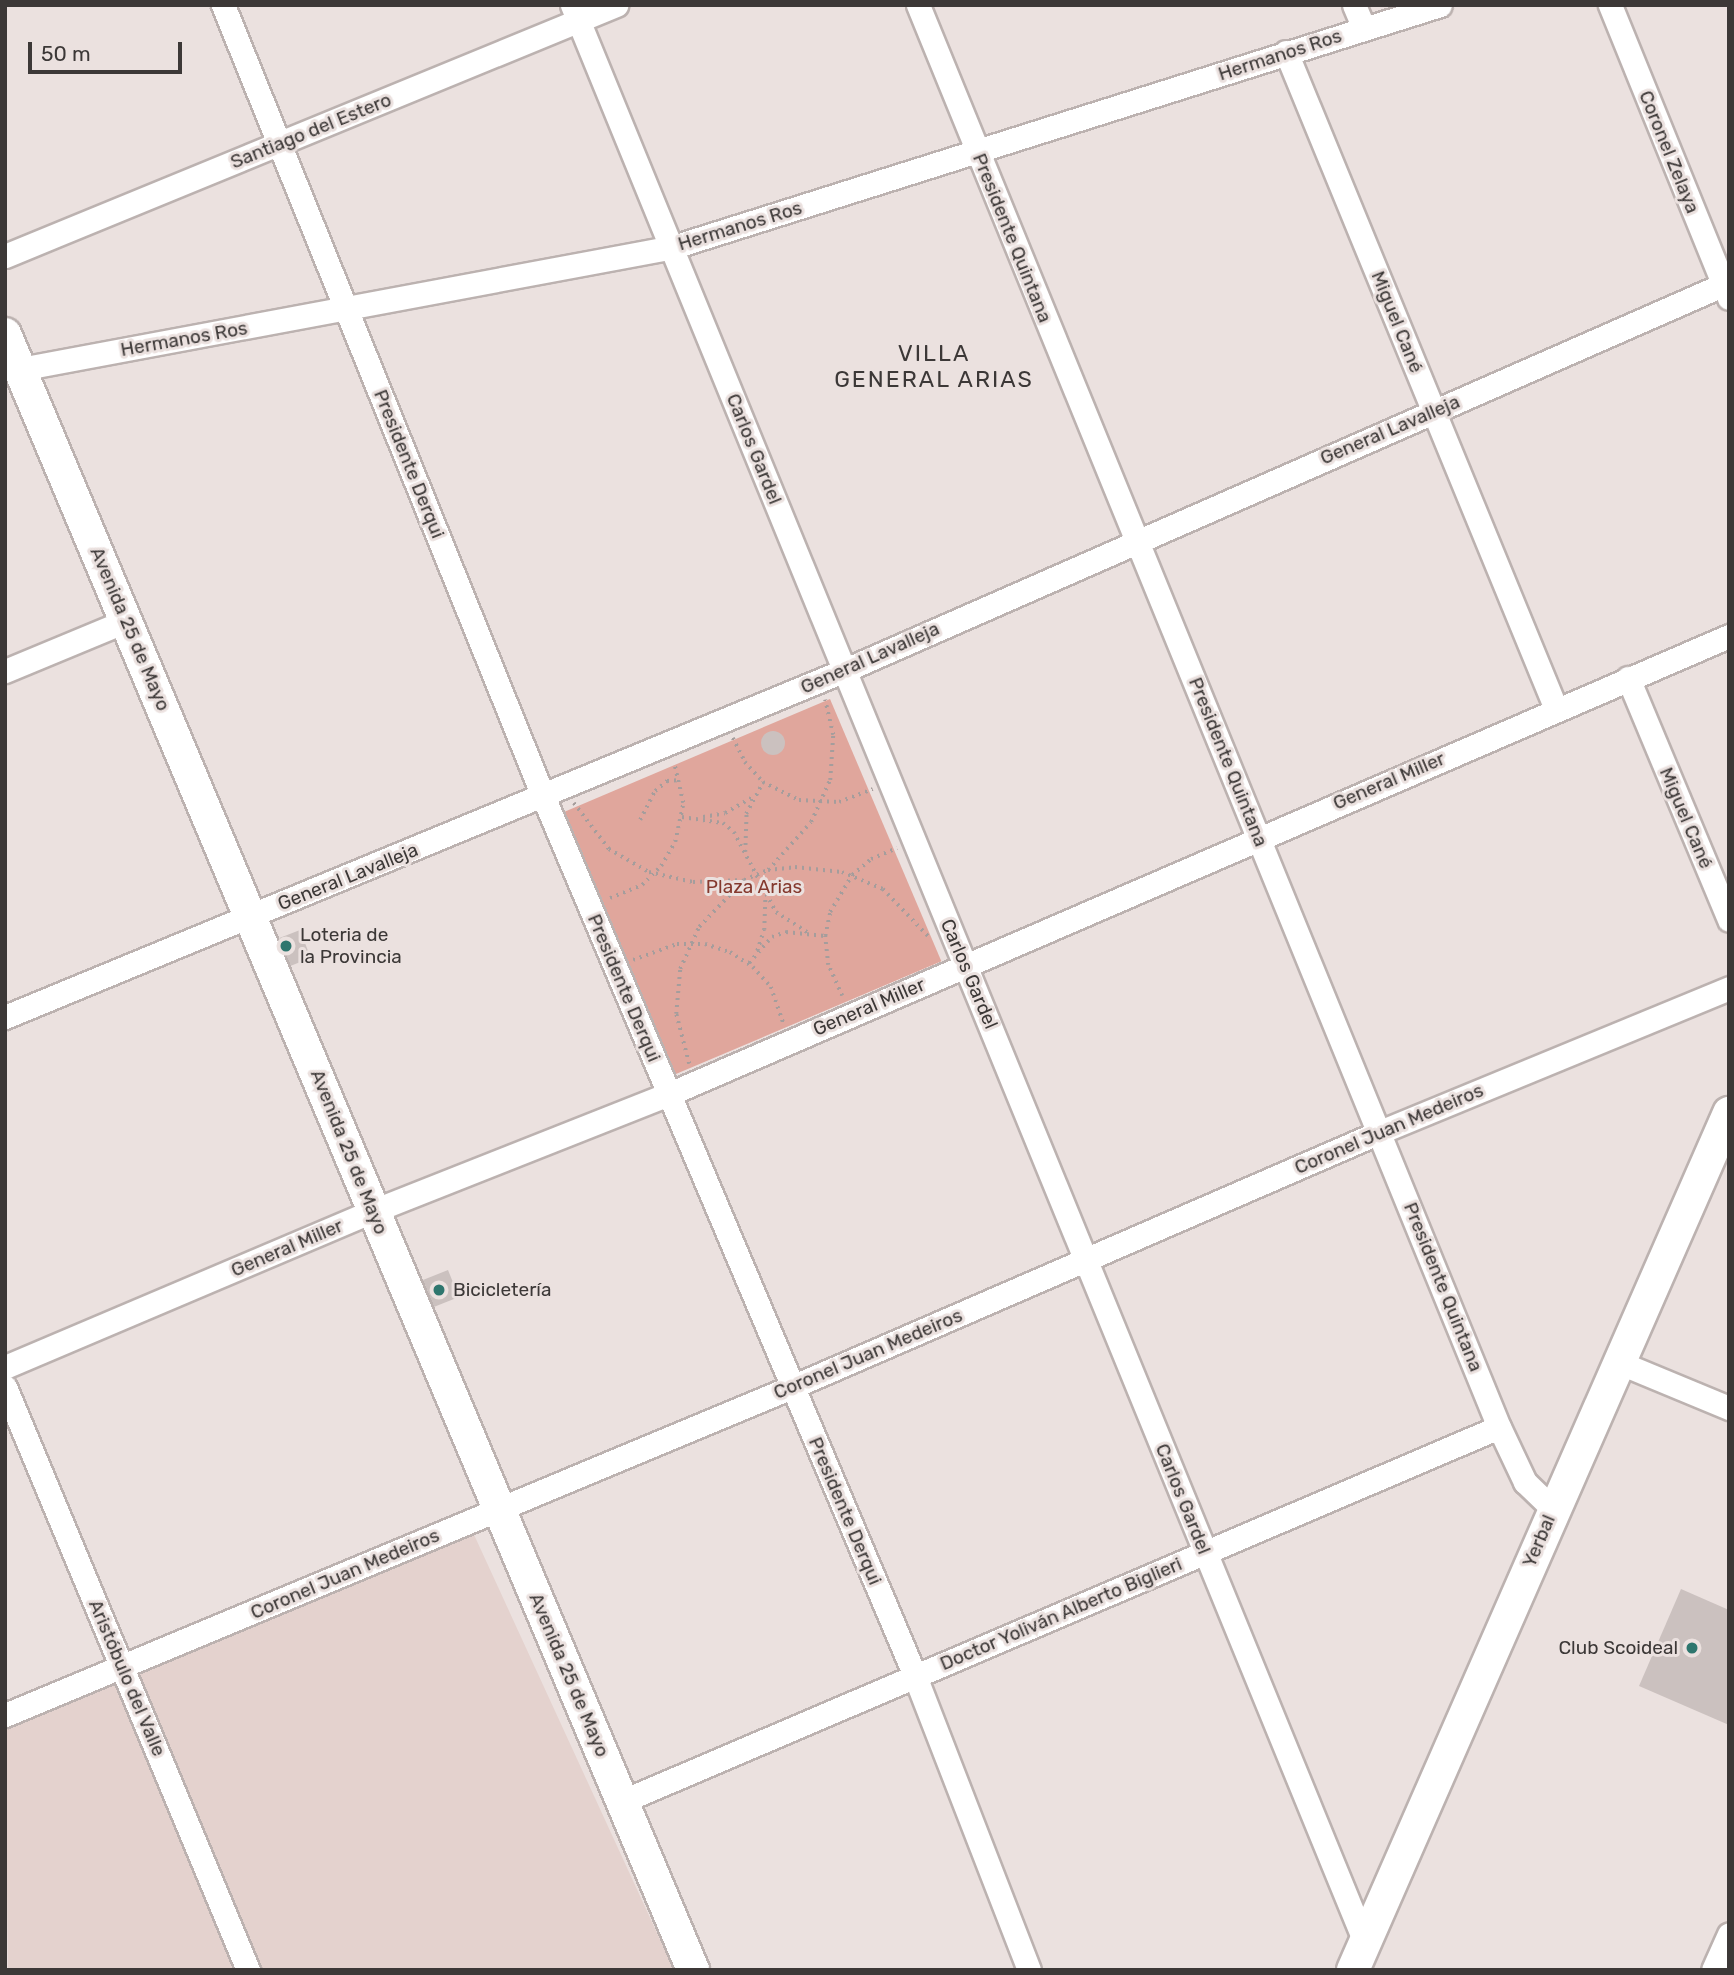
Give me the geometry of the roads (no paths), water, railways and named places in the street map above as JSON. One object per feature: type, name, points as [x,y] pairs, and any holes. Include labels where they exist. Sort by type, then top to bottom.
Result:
[{"type":"main road","name":"Avenida 25 de Mayo","points":[[5,334],[693,1970]]},
{"type":"main road","name":"Yerbal","points":[[1359,1956],[1729,1113]]},
{"type":"street","name":"Presidente Derqui","points":[[223,5],[543,796],[915,1676],[1029,1970]]},
{"type":"street","name":"Santiago del Estero","points":[[5,256],[281,144],[575,13],[616,5]]},
{"type":"street","name":"Presidente Quintana","points":[[918,5],[1499,1427],[1525,1482],[1553,1509]]},
{"type":"street","points":[[1354,5],[1364,28]]},
{"type":"street","name":"Hermanos Ros","points":[[20,369],[673,247],[978,154],[1286,52],[1440,5]]},
{"type":"street","name":"Coronel Zelaya","points":[[1611,5],[1727,288]]},
{"type":"street","name":"Carlos Gardel","points":[[575,13],[673,247],[843,671],[1088,1260],[1359,1956]]},
{"type":"street","name":"Miguel Cané","points":[[1286,52],[1556,709]]},
{"type":"street","name":"General Lavalleja","points":[[5,1017],[566,788],[843,671],[1136,539],[1727,288]]},
{"type":"street","points":[[5,671],[126,621]]},
{"type":"street","name":"General Miller","points":[[5,1367],[373,1212],[669,1094],[1729,636]]},
{"type":"street","name":"Miguel Cané","points":[[1628,678],[1729,920]]},
{"type":"street","name":"Coronel Juan Medeiros","points":[[5,1715],[792,1387],[1380,1132],[1729,988]]},
{"type":"street","points":[[1618,1362],[1729,1408]]},
{"type":"street","name":"Aristóbulo del Valle","points":[[5,1387],[248,1970]]},
{"type":"street","name":"Doctor Yoliván Alberto Biglieri","points":[[623,1801],[1499,1427]]},
{"type":"street","points":[[1713,1970],[1729,1934]]},
{"type":"place","name":"Loteria de la Provincia","points":[[286,946]]},
{"type":"place","name":"Bicicletería","points":[[439,1290]]},
{"type":"place","name":"Club Scoideal","points":[[1692,1648]]},
{"type":"district","name":"VILLA GENERAL ARIAS","points":[[934,366]]},
{"type":"park label","name":"Plaza Arias","points":[[754,887]]}]
